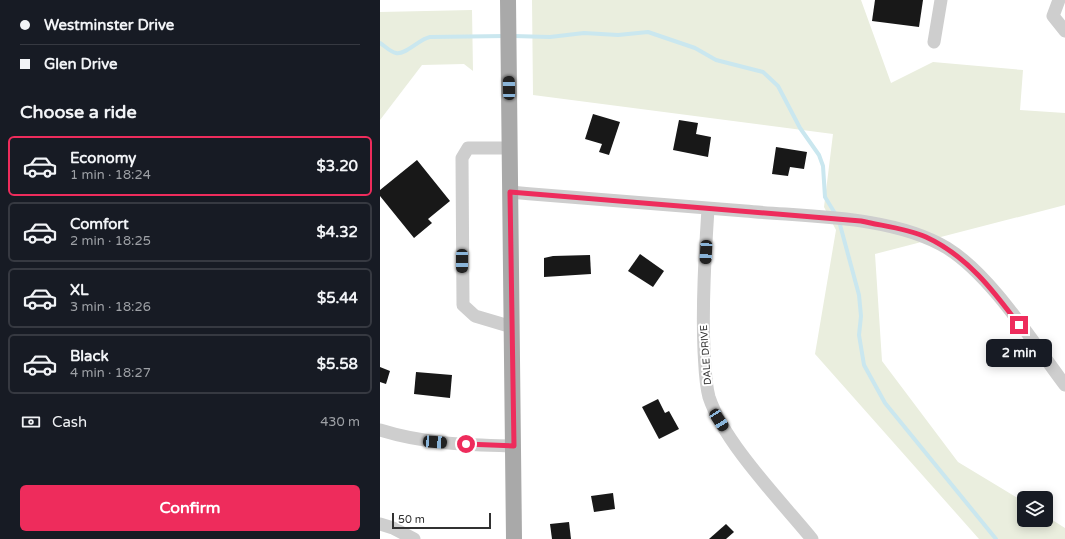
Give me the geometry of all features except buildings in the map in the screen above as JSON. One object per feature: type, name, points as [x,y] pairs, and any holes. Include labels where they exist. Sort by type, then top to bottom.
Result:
[{"type":"main road","points":[[508,0],[514,539]]},
{"type":"street","points":[[934,42],[941,0]]},
{"type":"street","points":[[1059,0],[1053,16],[1065,31]]},
{"type":"street","points":[[510,148],[468,148],[462,158],[463,305],[475,316],[512,327]]},
{"type":"street","points":[[510,192],[861,221],[925,237],[947,248],[964,261],[992,288],[1065,385]]},
{"type":"street","name":"DALE DRIVE","points":[[708,208],[702,311],[706,376],[709,396],[719,420],[740,452],[812,539]]},
{"type":"street","points":[[380,430],[407,439],[514,446]]},
{"type":"street","points":[[380,524],[393,528],[414,539]]},
{"type":"green space","points":[[532,0],[861,0],[891,83],[933,62],[1023,70],[1020,110],[1065,113],[1065,205],[875,254],[882,361],[958,462],[1017,498],[1017,527],[1053,527],[1053,520],[1065,528],[1065,539],[979,539],[815,354],[836,230],[824,207],[833,134],[533,95]]},
{"type":"green space","points":[[472,10],[473,71],[464,64],[422,65],[380,120],[380,12]]},
{"type":"waterway","points":[[513,36],[550,37],[584,33],[618,35],[648,32],[695,48],[716,60],[763,72],[778,86],[800,128],[819,155],[823,166],[825,197],[836,215]]},
{"type":"waterway","points":[[380,43],[392,51],[400,53],[430,37],[506,36]]},
{"type":"waterway","points":[[839,221],[859,295],[861,316],[859,335],[864,365],[885,403],[996,539]]},
{"type":"route","points":[[466,444],[514,446],[510,192],[861,221],[895,228],[925,237],[947,248],[964,261],[992,288],[1019,325]]}]
